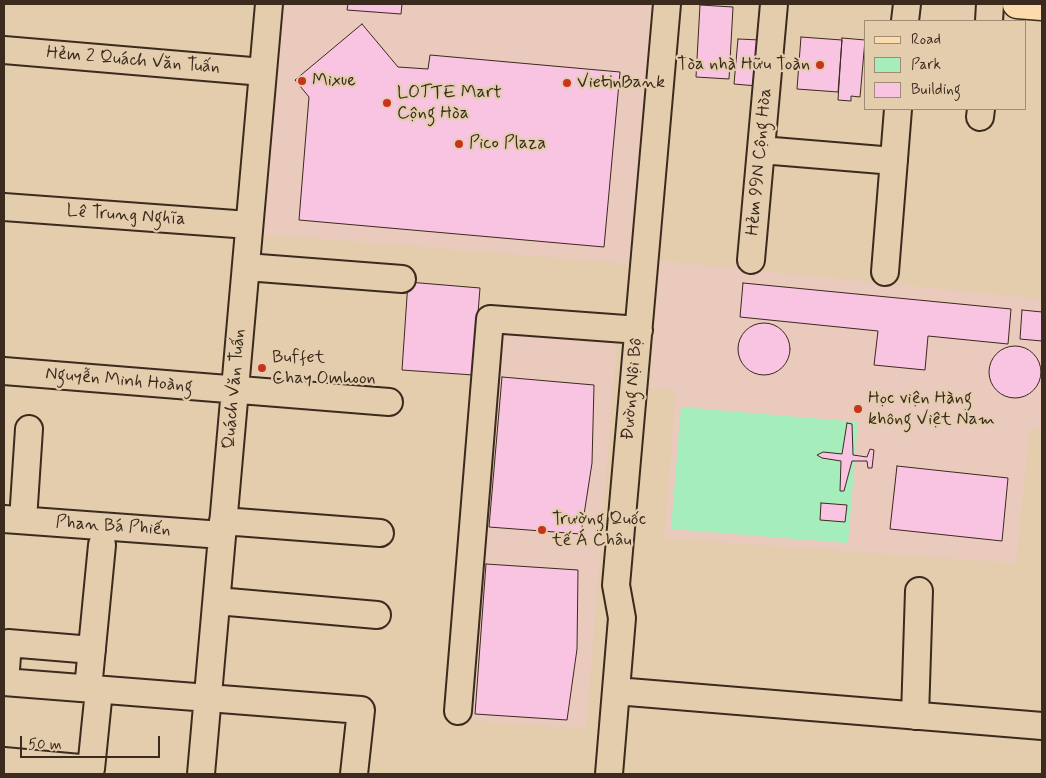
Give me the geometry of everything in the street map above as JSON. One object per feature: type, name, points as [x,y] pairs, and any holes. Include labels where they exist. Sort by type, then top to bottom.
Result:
[{"type":"main road","points":[[1017,4],[1042,6]]},
{"type":"street","name":"Quách Văn Tuấn","points":[[201,774],[268,4]]},
{"type":"street","name":"Đường Nội Bộ","points":[[609,774],[622,618],[616,585],[667,4]]},
{"type":"street","name":"Hẻm 99N Cộng Hòa","points":[[751,260],[774,4]]},
{"type":"street","points":[[905,20],[906,4]]},
{"type":"street","points":[[989,20],[990,4]]},
{"type":"street","name":"Hẻm 2 Quách Văn Tuấn","points":[[4,50],[263,72]]},
{"type":"street","points":[[885,272],[898,110]]},
{"type":"street","points":[[761,150],[894,161]]},
{"type":"street","name":"Lê Trung Nghĩa","points":[[4,207],[249,226]]},
{"type":"street","points":[[246,267],[402,280]]},
{"type":"street","points":[[458,711],[490,319],[638,330]]},
{"type":"street","name":"Nguyễn Minh Hoàng","points":[[4,371],[389,402]]},
{"type":"street","points":[[14,520],[29,429]]},
{"type":"street","name":"Phan Bá Phiến","points":[[14,520],[380,533]]},
{"type":"street","points":[[4,761],[57,770],[91,769],[92,650],[102,545]]},
{"type":"street","points":[[915,716],[919,591]]},
{"type":"street","points":[[217,601],[377,615]]},
{"type":"street","points":[[92,650],[8,643],[4,682],[361,710],[354,774]]},
{"type":"street","points":[[616,692],[1042,726]]},
{"type":"shaded area","points":[[281,4],[654,4],[633,264],[262,234]]},
{"type":"shaded area","name":"Học viện Hàng không Việt Nam","points":[[660,261],[1042,299],[1042,429],[1030,428],[1016,563],[664,538],[676,391],[650,388]]},
{"type":"shaded area","name":"Trường Quốc tế Á Châu","points":[[498,330],[617,340],[586,729],[467,720]]},
{"type":"green space","points":[[681,407],[858,422],[848,543],[671,529]]},
{"type":"building","points":[[348,4],[402,4],[401,14],[347,10]]},
{"type":"building","points":[[700,5],[733,7],[729,79],[696,77]]},
{"type":"building","name":"Pico Plaza","points":[[362,24],[398,67],[428,69],[430,55],[620,72],[604,247],[299,220],[309,97],[295,80]]},
{"type":"building","name":"Tòa nhà Hữu Toàn","points":[[801,37],[842,40],[838,92],[797,89]]},
{"type":"building","points":[[842,38],[864,40],[860,97],[851,96],[851,101],[838,100]]},
{"type":"building","points":[[738,39],[760,40],[757,86],[734,84]]},
{"type":"building","points":[[408,282],[480,288],[473,375],[402,370]]},
{"type":"building","points":[[743,283],[1011,309],[1008,344],[928,336],[925,370],[874,365],[878,331],[740,317]]},
{"type":"building","points":[[1022,310],[1042,312],[1042,341],[1020,339]]},
{"type":"building","points":[[759,323],[769,323],[783,330],[790,344],[790,354],[783,368],[769,375],[759,375],[749,371],[742,364],[738,354],[738,344],[742,334],[749,327]]},
{"type":"building","points":[[1010,346],[1020,346],[1034,353],[1041,367],[1041,377],[1034,391],[1020,398],[1010,398],[1000,394],[993,387],[989,377],[989,367],[993,357],[1000,350]]},
{"type":"building","points":[[502,377],[594,385],[592,463],[581,534],[489,527]]},
{"type":"building","points":[[847,423],[852,424],[853,455],[867,457],[870,449],[874,450],[872,468],[868,468],[867,461],[852,461],[844,491],[840,491],[841,461],[822,458],[817,455],[823,452],[842,454]]},
{"type":"building","points":[[897,466],[1008,478],[1002,541],[890,529]]},
{"type":"building","points":[[821,503],[847,505],[845,522],[820,520]]},
{"type":"building","points":[[486,564],[578,570],[577,649],[567,720],[475,714]]},
{"type":"place","name":"Tòa nhà Hữu Toàn","points":[[820,65]]},
{"type":"place","name":"Mixue","points":[[302,81]]},
{"type":"place","name":"VietinBank","points":[[567,83]]},
{"type":"place","name":"LOTTE Mart Cộng Hòa","points":[[387,103]]},
{"type":"place","name":"Pico Plaza","points":[[459,144]]},
{"type":"place","name":"Buffet Chay Omhoon","points":[[262,368]]},
{"type":"place","name":"Học viện Hàng không Việt Nam","points":[[858,409]]},
{"type":"place","name":"Trường Quốc tế Á Châu","points":[[542,530]]}]
